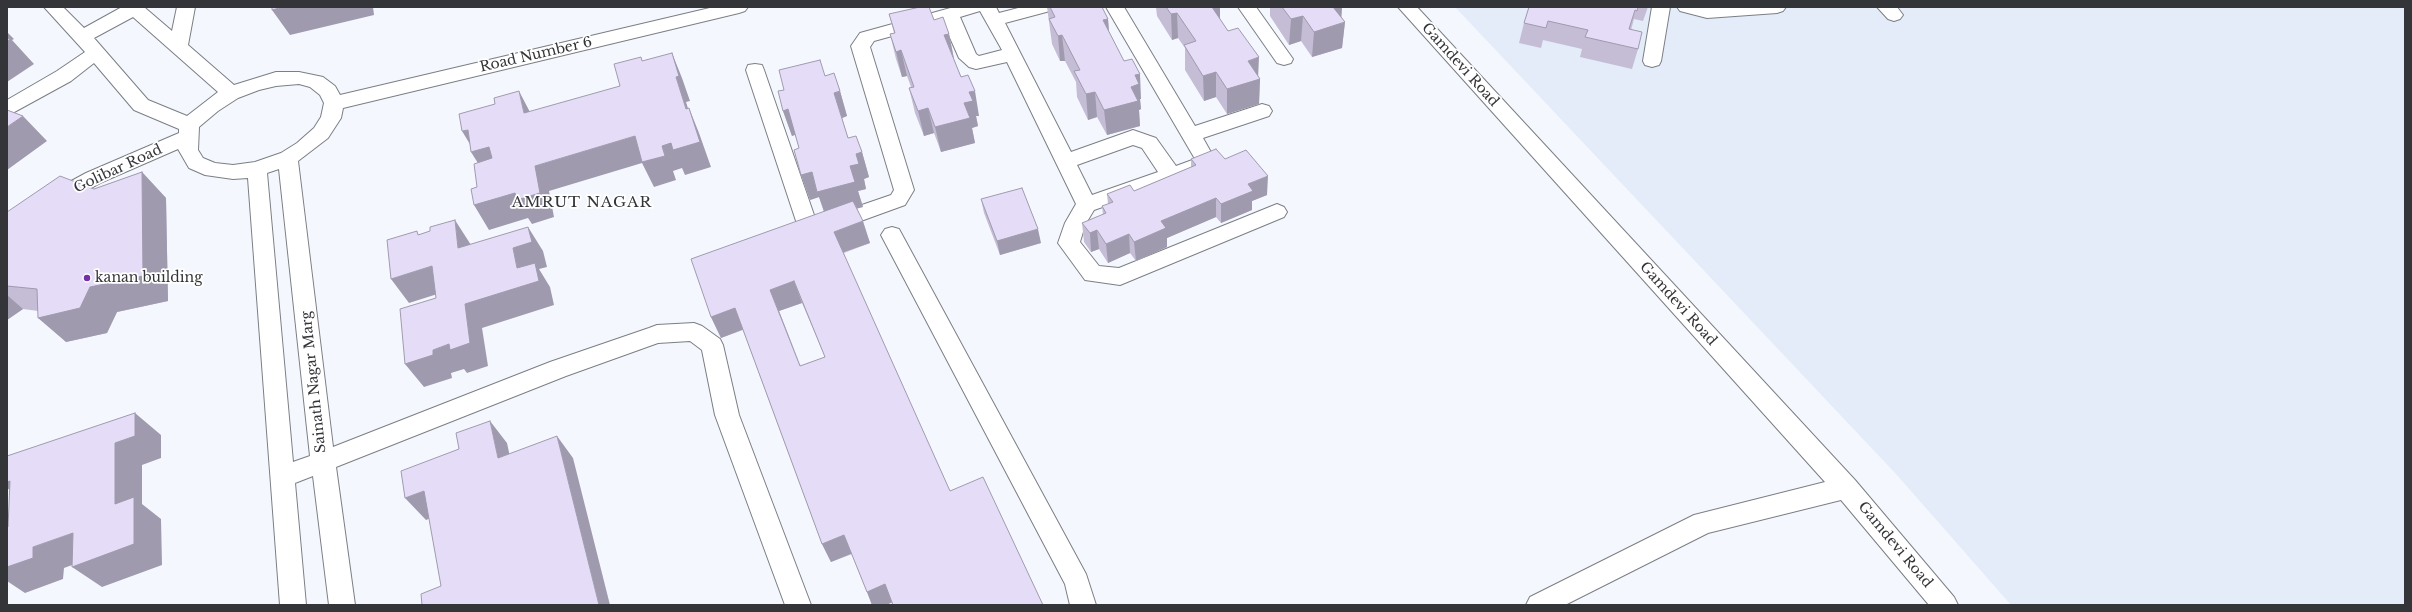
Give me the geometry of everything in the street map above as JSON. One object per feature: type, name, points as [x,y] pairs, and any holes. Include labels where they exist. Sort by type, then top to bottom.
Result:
[{"type":"street","points":[[52,7],[82,37],[142,106],[189,131],[188,151],[196,162],[212,170],[233,172],[257,169],[288,158],[304,148],[321,133],[331,118],[334,103]]},
{"type":"street","points":[[178,46],[186,7]]},
{"type":"street","name":"Road Number 6","points":[[334,103],[705,11],[739,7]]},
{"type":"street","points":[[755,70],[805,221],[825,226],[898,200],[904,190],[860,46],[867,37],[975,7]]},
{"type":"street","points":[[1044,7],[992,14],[1087,205]]},
{"type":"street","points":[[1115,7],[1207,163]]},
{"type":"street","points":[[1247,7],[1284,59]]},
{"type":"street","name":"Gamdevi Road","points":[[1407,7],[1846,488],[1945,605]]},
{"type":"street","points":[[1652,62],[1661,7]]},
{"type":"street","points":[[1686,7],[1708,12],[1777,7]]},
{"type":"street","points":[[82,37],[133,8],[231,93]]},
{"type":"street","points":[[949,14],[968,58],[976,63],[1013,54]]},
{"type":"street","points":[[7,109],[64,76],[96,54]]},
{"type":"street","name":"Golibar Road","points":[[7,226],[93,178],[189,131],[231,93],[254,84],[276,79],[298,78],[316,82],[328,91],[334,103]]},
{"type":"street","points":[[1191,135],[1262,111]]},
{"type":"street","points":[[1066,161],[1133,137],[1149,143],[1171,176]]},
{"type":"street","name":"Sainath Nagar Marg","points":[[288,158],[323,462],[342,605]]},
{"type":"street","points":[[1229,159],[1207,163],[1087,205],[1075,223],[1069,243],[1093,274],[1120,277],[1277,212]]},
{"type":"street","points":[[257,169],[293,605]]},
{"type":"street","points":[[892,235],[1077,582],[1083,605]]},
{"type":"street","points":[[283,477],[579,361],[657,334],[694,332],[712,345],[727,414],[798,605]]},
{"type":"street","points":[[1539,605],[1704,523],[1846,488]]},
{"type":"shaded area","points":[[1455,7],[2405,7],[2405,605],[2011,605],[1896,474]]},
{"type":"building","points":[[272,7],[283,7],[272,10]]},
{"type":"building","points":[[920,7],[929,7],[934,20],[943,17],[949,34],[944,35],[961,77],[968,75],[975,91],[969,92],[973,101],[964,103],[970,118],[935,127],[928,108],[918,111],[909,88],[914,87],[901,50],[896,52],[890,34],[895,33],[889,14]]},
{"type":"building","points":[[1050,7],[1102,7],[1108,19],[1103,20],[1124,61],[1132,59],[1140,74],[1135,75],[1139,84],[1131,87],[1138,101],[1104,110],[1095,92],[1086,94],[1074,71],[1080,70],[1062,35],[1058,36],[1049,19],[1055,17]]},
{"type":"building","points":[[1166,7],[1212,7],[1228,31],[1238,28],[1259,57],[1248,61],[1260,79],[1227,89],[1216,72],[1203,76],[1184,45],[1196,41],[1177,13],[1171,14]]},
{"type":"building","points":[[1282,7],[1333,7],[1345,22],[1314,32],[1303,16],[1291,19]]},
{"type":"building","points":[[1529,7],[1638,7],[1637,11],[1635,10],[1629,29],[1642,32],[1638,49],[1585,37],[1588,30],[1548,21],[1546,28],[1524,23]]},
{"type":"building","points":[[672,53],[679,76],[676,77],[686,109],[689,108],[700,142],[673,150],[671,143],[662,146],[665,156],[642,162],[635,136],[535,166],[540,193],[517,200],[515,193],[474,205],[471,189],[477,187],[474,164],[492,158],[489,147],[471,152],[468,130],[462,131],[459,114],[495,104],[494,98],[519,91],[524,113],[620,86],[614,64],[641,57],[642,61]]},
{"type":"building","points":[[820,60],[825,76],[834,73],[840,91],[834,93],[848,138],[856,136],[862,152],[856,154],[859,164],[850,166],[855,182],[817,192],[812,172],[801,175],[794,150],[799,148],[788,109],[783,111],[778,91],[784,90],[779,70]]},
{"type":"building","points":[[7,110],[23,116],[7,127]]},
{"type":"building","points":[[1216,149],[1225,159],[1246,150],[1268,176],[1248,184],[1253,191],[1221,204],[1216,198],[1161,221],[1166,228],[1134,242],[1129,234],[1106,244],[1097,230],[1090,233],[1082,223],[1106,213],[1102,206],[1113,202],[1107,194],[1130,185],[1134,191],[1196,165],[1191,159]]},
{"type":"building","name":"kanan building","points":[[142,172],[143,276],[90,287],[80,308],[38,318],[37,289],[7,286],[7,212],[60,176],[94,189]]},
{"type":"building","points":[[1022,188],[1038,229],[997,241],[981,199]]},
{"type":"building","points":[[853,201],[863,221],[834,232],[950,491],[983,477],[1043,605],[893,605],[885,584],[867,592],[844,535],[822,544],[735,308],[711,317],[691,259]],"holes":[[[794,281],[825,357],[800,366],[770,290]]]},
{"type":"building","points":[[455,220],[458,248],[528,227],[532,242],[513,248],[517,268],[535,263],[539,281],[465,304],[470,343],[450,350],[449,344],[433,350],[433,355],[405,364],[400,309],[436,298],[432,266],[391,279],[387,240],[417,231],[418,235],[430,231],[430,227]]},
{"type":"building","points":[[135,413],[135,436],[115,443],[115,504],[134,497],[134,544],[72,567],[73,533],[33,547],[33,558],[7,567],[7,527],[10,481],[7,482],[7,456]]},
{"type":"building","points":[[490,421],[498,458],[557,436],[599,605],[422,605],[421,594],[441,586],[424,491],[405,498],[401,471],[459,449],[456,433]]},
{"type":"place","name":"kanan building","points":[[87,278]]},
{"type":"district","name":"AMRUT NAGAR","points":[[582,203]]}]
